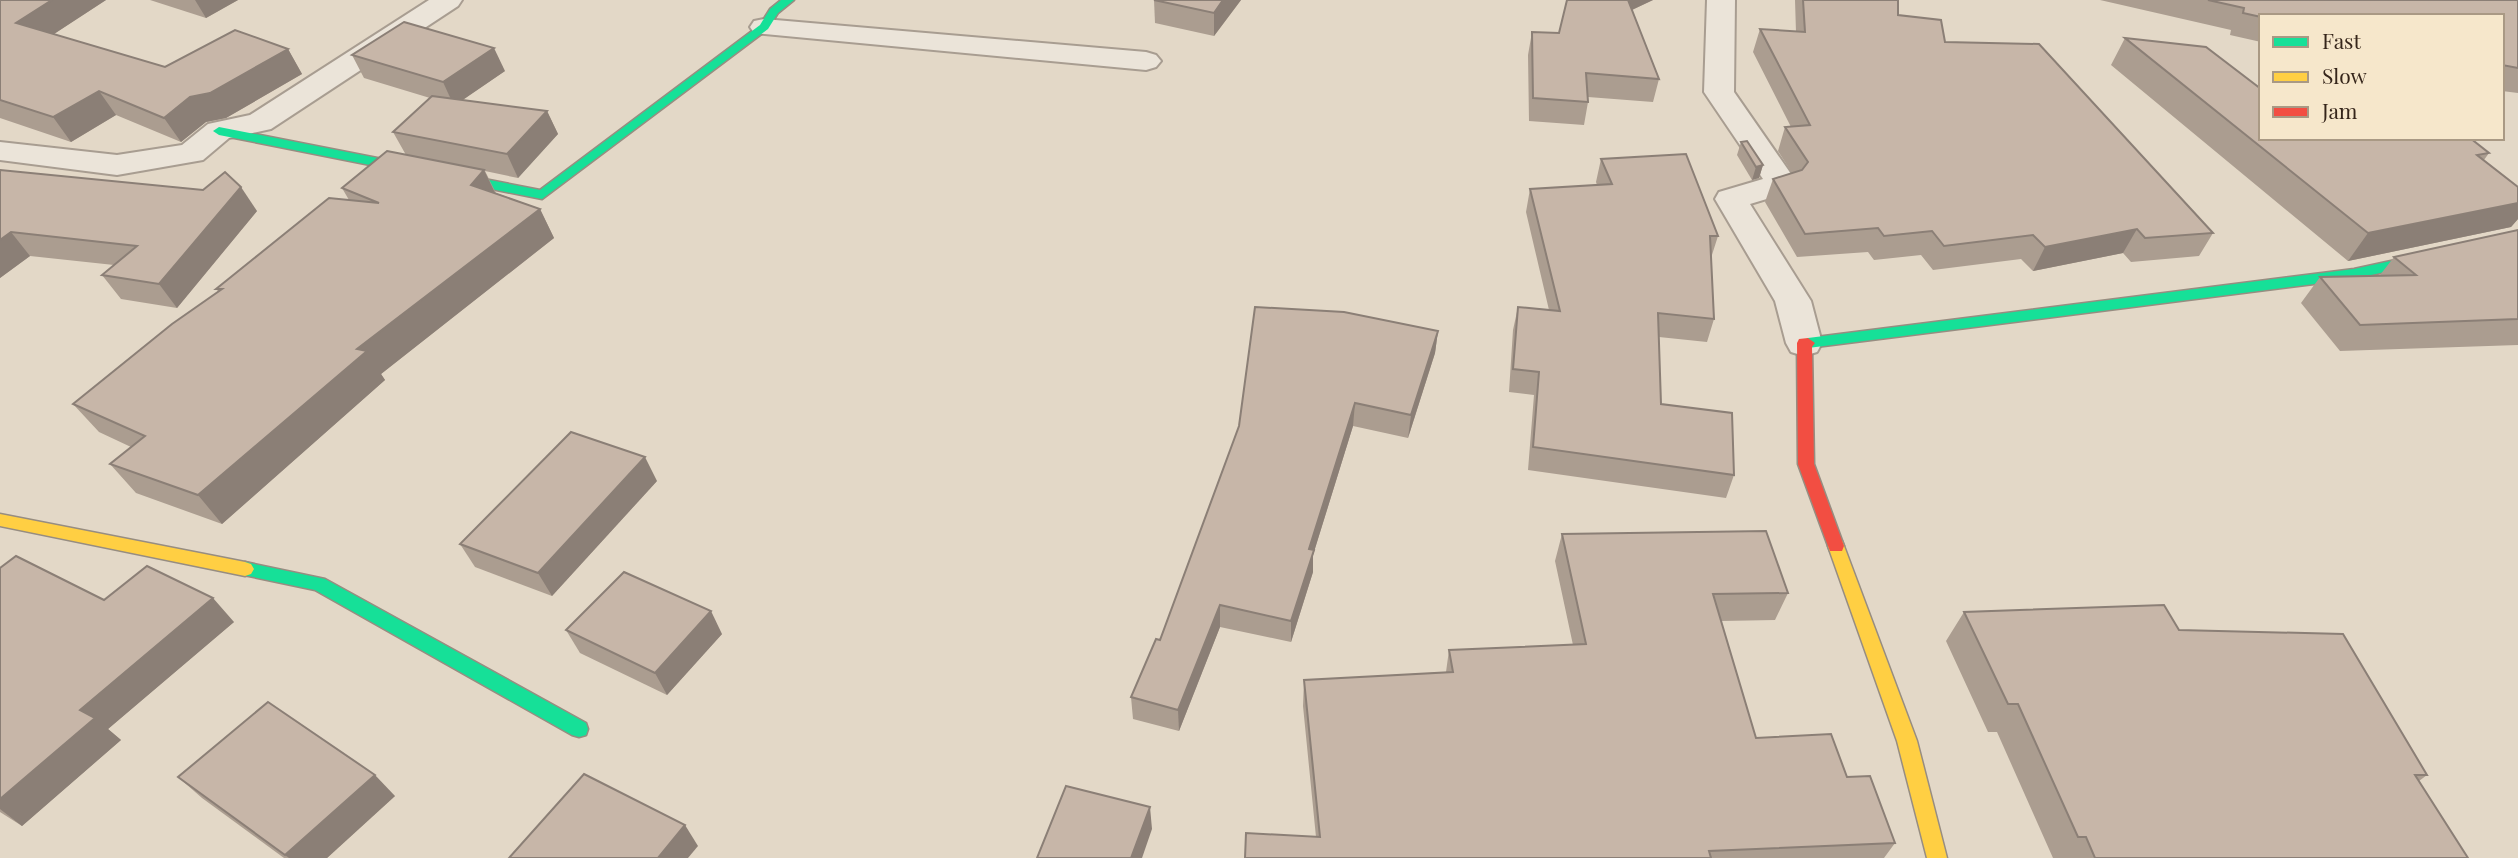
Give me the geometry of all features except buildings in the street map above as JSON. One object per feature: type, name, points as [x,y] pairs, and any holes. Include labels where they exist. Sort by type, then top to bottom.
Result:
[{"type":"street","points":[[0,151],[117,165],[192,153],[219,131],[260,122],[448,0]]},
{"type":"street","points":[[219,131],[542,195],[764,27],[774,11],[788,0]]},
{"type":"street","points":[[1721,0],[1719,92],[1782,184],[1731,200],[1793,301],[1804,343],[1806,464],[1908,741],[1937,858]]},
{"type":"street","points":[[764,27],[1146,61]]},
{"type":"street","points":[[1804,343],[2354,274],[2501,241],[2518,241]]},
{"type":"street","points":[[0,520],[319,584],[579,729]]},
{"type":"traffic: fast","points":[[219,131],[542,195],[764,27],[774,11],[788,0]]},
{"type":"traffic: fast","points":[[1808,343],[2354,274],[2501,241],[2518,241]]},
{"type":"traffic: fast","points":[[245,569],[319,584],[579,729]]},
{"type":"traffic: slow","points":[[0,520],[245,569]]},
{"type":"traffic: slow","points":[[1836,546],[1907,741],[1937,858]]},
{"type":"traffic: jam","points":[[1808,343],[1804,343],[1806,464],[1836,546]]}]
